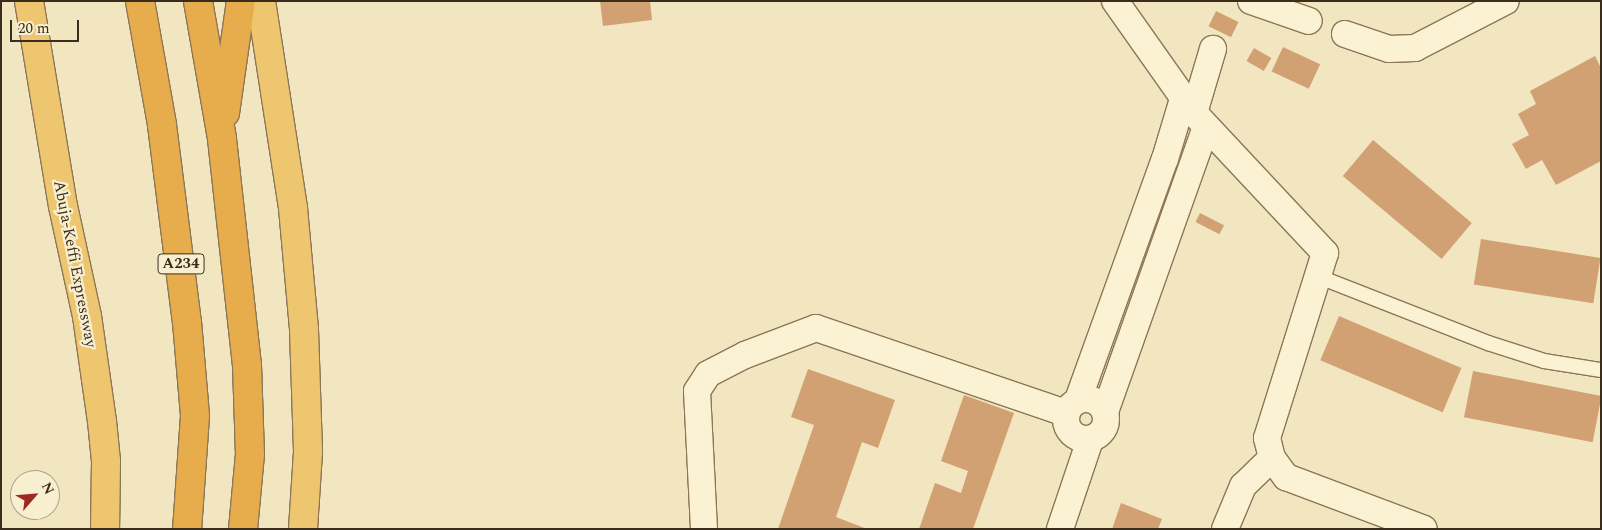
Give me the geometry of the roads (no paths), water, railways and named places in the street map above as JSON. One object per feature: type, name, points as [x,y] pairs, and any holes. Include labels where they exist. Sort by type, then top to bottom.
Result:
[{"type":"highway","name":"Abuja-Keffi Expressway","points":[[29,1],[63,206],[87,316],[102,420],[106,461],[105,529]]},
{"type":"highway","points":[[126,1],[152,79]]},
{"type":"highway","name":"A234","points":[[140,1],[178,235],[195,416],[187,529]]},
{"type":"highway","points":[[198,1],[222,139],[246,365],[250,454],[243,529]]},
{"type":"highway","points":[[222,139],[241,1]]},
{"type":"highway","points":[[261,1],[293,208],[304,330],[308,452],[304,529]]},
{"type":"street","points":[[1115,1],[1194,113],[1325,253],[1267,438],[1279,467],[1424,529]]},
{"type":"street","points":[[1252,1],[1309,21]]},
{"type":"street","points":[[1345,34],[1389,49],[1415,48],[1506,1]]},
{"type":"street","points":[[1060,529],[1090,440],[1104,429],[1105,412],[1191,172],[1194,113],[1213,49]]},
{"type":"street","points":[[1090,440],[1074,436],[1068,430],[1072,406],[1165,159],[1194,113]]},
{"type":"street","points":[[704,529],[697,391],[708,374],[745,355],[816,328],[1072,406],[1089,399],[1099,404],[1105,412]]},
{"type":"street","points":[[1225,529],[1243,486],[1279,467]]},
{"type":"lane","points":[[1317,276],[1488,343],[1544,360],[1601,370]]}]
